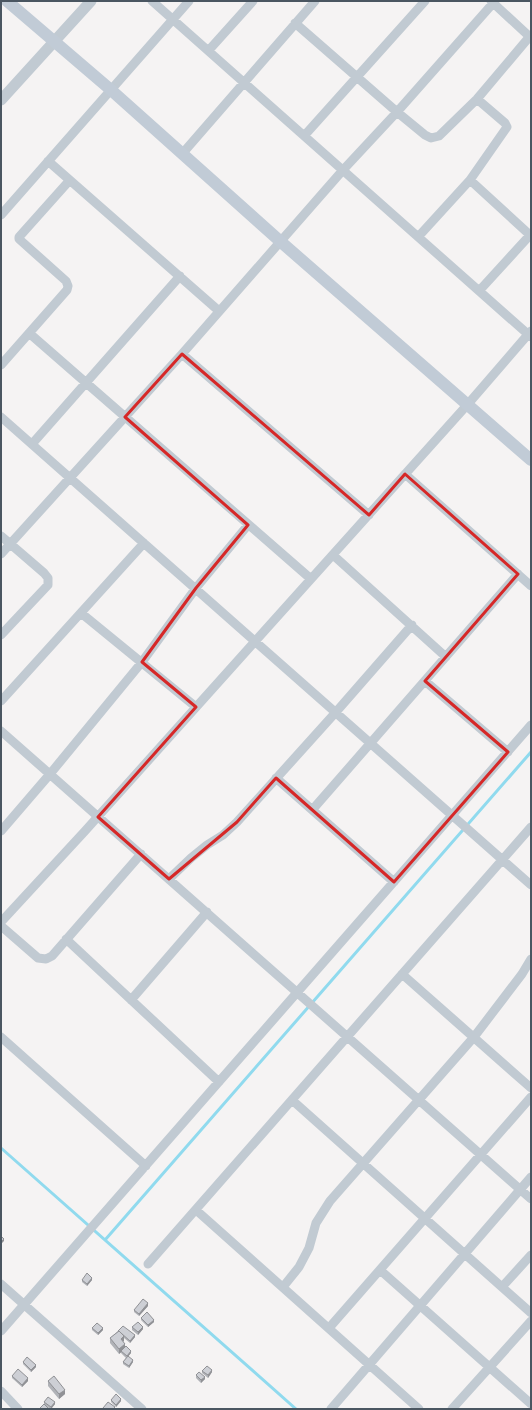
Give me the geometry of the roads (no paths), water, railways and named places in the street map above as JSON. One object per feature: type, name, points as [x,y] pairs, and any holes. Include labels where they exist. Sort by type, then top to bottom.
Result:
[{"type":"main road","points":[[7,1],[111,90],[281,242],[531,460]]},
{"type":"street","points":[[1,100],[91,1]]},
{"type":"street","points":[[1,922],[333,555],[530,334],[479,291],[152,1]]},
{"type":"street","points":[[1,215],[189,1]]},
{"type":"street","points":[[209,50],[253,1]]},
{"type":"street","points":[[182,154],[315,1]]},
{"type":"street","points":[[304,136],[425,1]]},
{"type":"street","points":[[1,554],[182,354],[397,112],[493,2],[531,36],[477,99],[439,136],[431,138],[425,135],[397,112],[295,23]]},
{"type":"street","points":[[418,237],[470,180],[506,130],[506,123],[477,99]]},
{"type":"street","points":[[48,161],[219,311]]},
{"type":"street","points":[[1,365],[67,290],[68,286],[66,281],[20,241],[19,237],[69,180]]},
{"type":"street","points":[[470,180],[531,235],[479,291]]},
{"type":"street","points":[[32,444],[180,276]]},
{"type":"street","points":[[29,333],[311,579]]},
{"type":"street","points":[[182,354],[369,514]]},
{"type":"street","points":[[1,417],[531,885]]},
{"type":"street","points":[[405,474],[531,586]]},
{"type":"street","points":[[1,831],[142,662],[196,588],[248,525]]},
{"type":"street","points":[[1,536],[48,578],[48,584],[1,635]]},
{"type":"street","points":[[1,701],[144,543]]},
{"type":"street","points":[[333,555],[446,657]]},
{"type":"street","points":[[313,810],[518,574]]},
{"type":"street","points":[[81,613],[196,707]]},
{"type":"street","points":[[169,879],[196,854],[223,835],[237,822],[412,625]]},
{"type":"street","points":[[425,681],[508,752]]},
{"type":"street","points":[[1,1331],[531,725]]},
{"type":"street","points":[[1,731],[531,1199]]},
{"type":"street","points":[[276,778],[394,882]]},
{"type":"street","points":[[148,1264],[531,827]]},
{"type":"street","points":[[1,926],[38,958],[46,959],[52,956],[141,854]]},
{"type":"street","points":[[131,1000],[207,912]]},
{"type":"street","points":[[66,939],[219,1082]]},
{"type":"street","points":[[283,1287],[299,1267],[309,1248],[316,1223],[330,1201],[474,1037],[522,974],[531,959]]},
{"type":"street","points":[[402,974],[531,1088]]},
{"type":"street","points":[[1,1037],[146,1166]]},
{"type":"street","points":[[329,1328],[531,1096]]},
{"type":"street","points":[[292,1100],[531,1313]]},
{"type":"street","points":[[331,1409],[531,1177]]},
{"type":"street","points":[[196,1210],[419,1409]]},
{"type":"street","points":[[502,1287],[531,1255]]},
{"type":"street","points":[[380,1270],[531,1404]]},
{"type":"street","points":[[1,1284],[142,1409]]},
{"type":"street","points":[[452,1409],[531,1322]]},
{"type":"street","points":[[1,1391],[18,1409]]},
{"type":"waterway","points":[[105,1240],[531,752]]},
{"type":"waterway","points":[[1,1148],[296,1409]]}]
